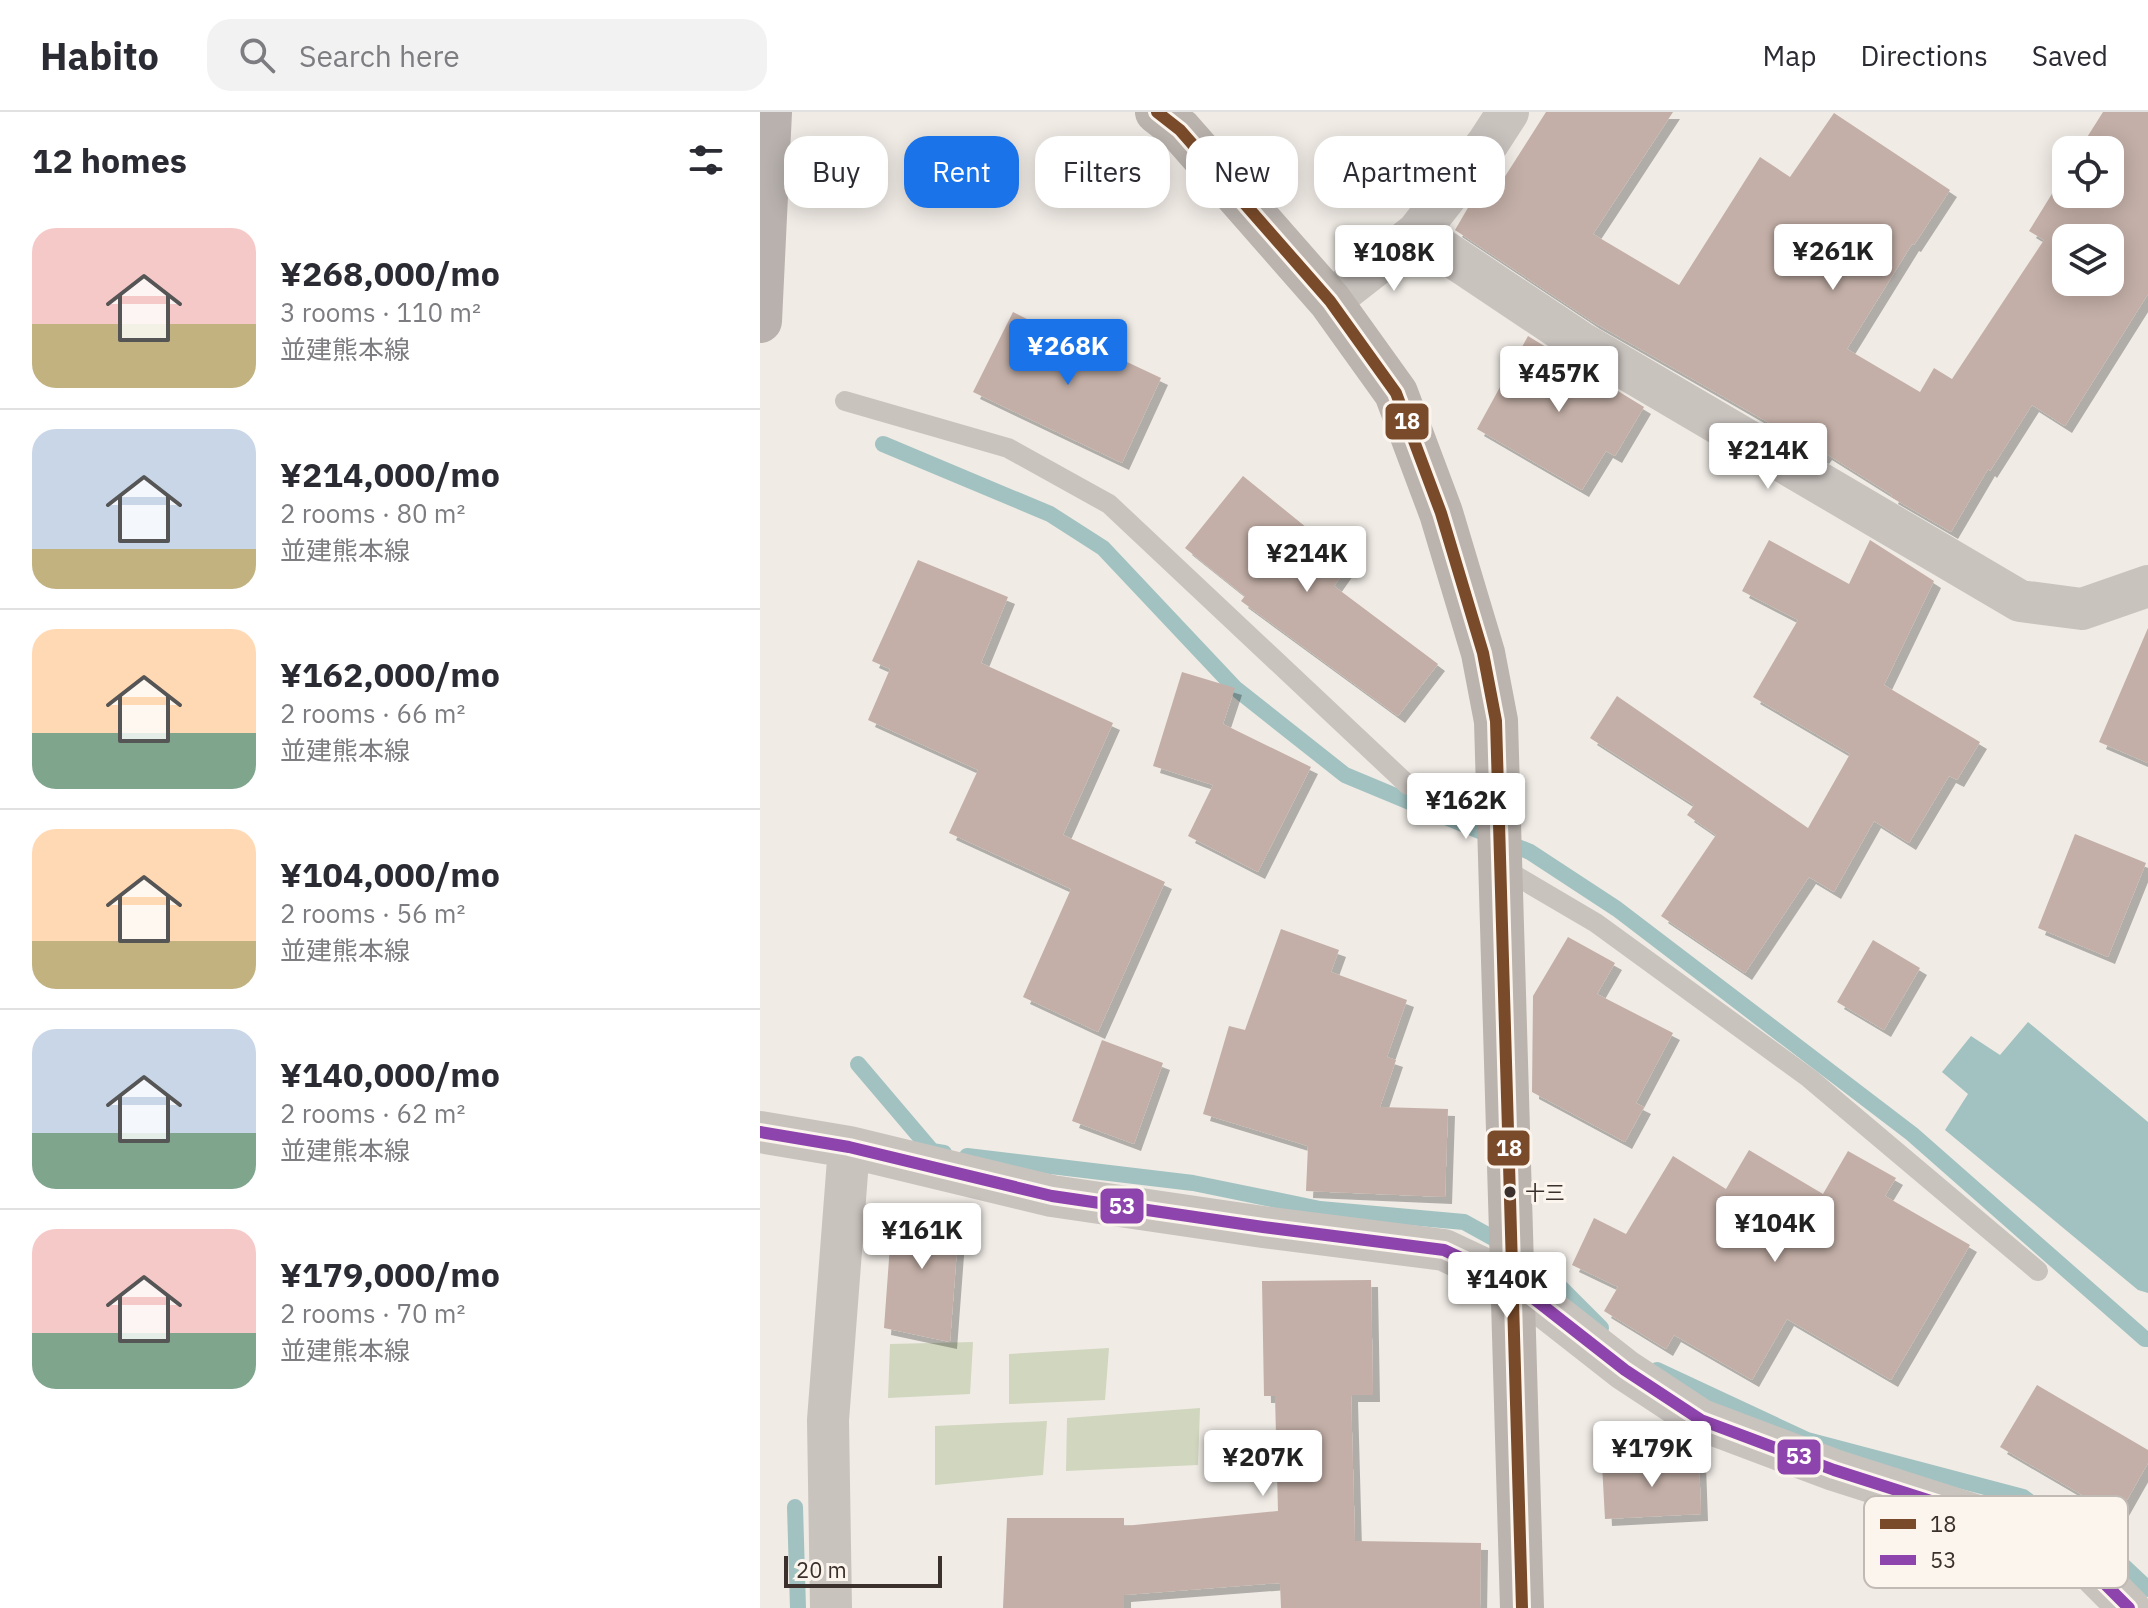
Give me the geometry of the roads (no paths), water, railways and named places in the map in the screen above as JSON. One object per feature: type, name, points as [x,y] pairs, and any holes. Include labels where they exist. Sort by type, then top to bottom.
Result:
[{"type":"main road","points":[[760,321],[770,112]]},
{"type":"main road","points":[[1157,112],[1180,130],[1330,301],[1396,393],[1441,513],[1483,653],[1496,721],[1522,1608]]},
{"type":"street","points":[[1330,301],[1417,233],[1488,143],[1508,112]]},
{"type":"street","points":[[1417,233],[1580,342],[2020,601],[2082,609],[2148,586]]},
{"type":"street","points":[[760,1132],[849,1147],[1052,1196],[1444,1250],[1514,1283],[1625,1370],[1701,1420],[1834,1470],[1915,1496]]},
{"type":"street","points":[[831,1608],[828,1420],[849,1147]]},
{"type":"street","points":[[2109,1588],[2129,1608]]},
{"type":"lane","points":[[845,401],[1008,448],[1109,504],[1408,785],[1499,814]]},
{"type":"lane","points":[[1501,865],[1596,923],[1809,1078],[2038,1271]]},
{"type":"water","points":[[2028,1022],[2148,1122],[2148,1293],[2138,1290],[1945,1130],[1968,1094],[1942,1072],[1971,1036],[2000,1055]]},
{"type":"waterway","points":[[883,444],[1050,514],[1103,548],[1235,688],[1345,775],[1530,852],[1617,909],[1912,1134],[2148,1339]]},
{"type":"waterway","points":[[858,1064],[932,1151],[944,1153]]},
{"type":"waterway","points":[[967,1156],[1193,1183],[1320,1209],[1464,1222],[1513,1249],[1553,1280],[1601,1328]]},
{"type":"waterway","points":[[1657,1370],[1807,1440],[2019,1496]]},
{"type":"waterway","points":[[795,1507],[798,1608]]},
{"type":"waterway","points":[[2128,1570],[2148,1589]]},
{"type":"place","name":"十三","points":[[1510,1192]]}]
